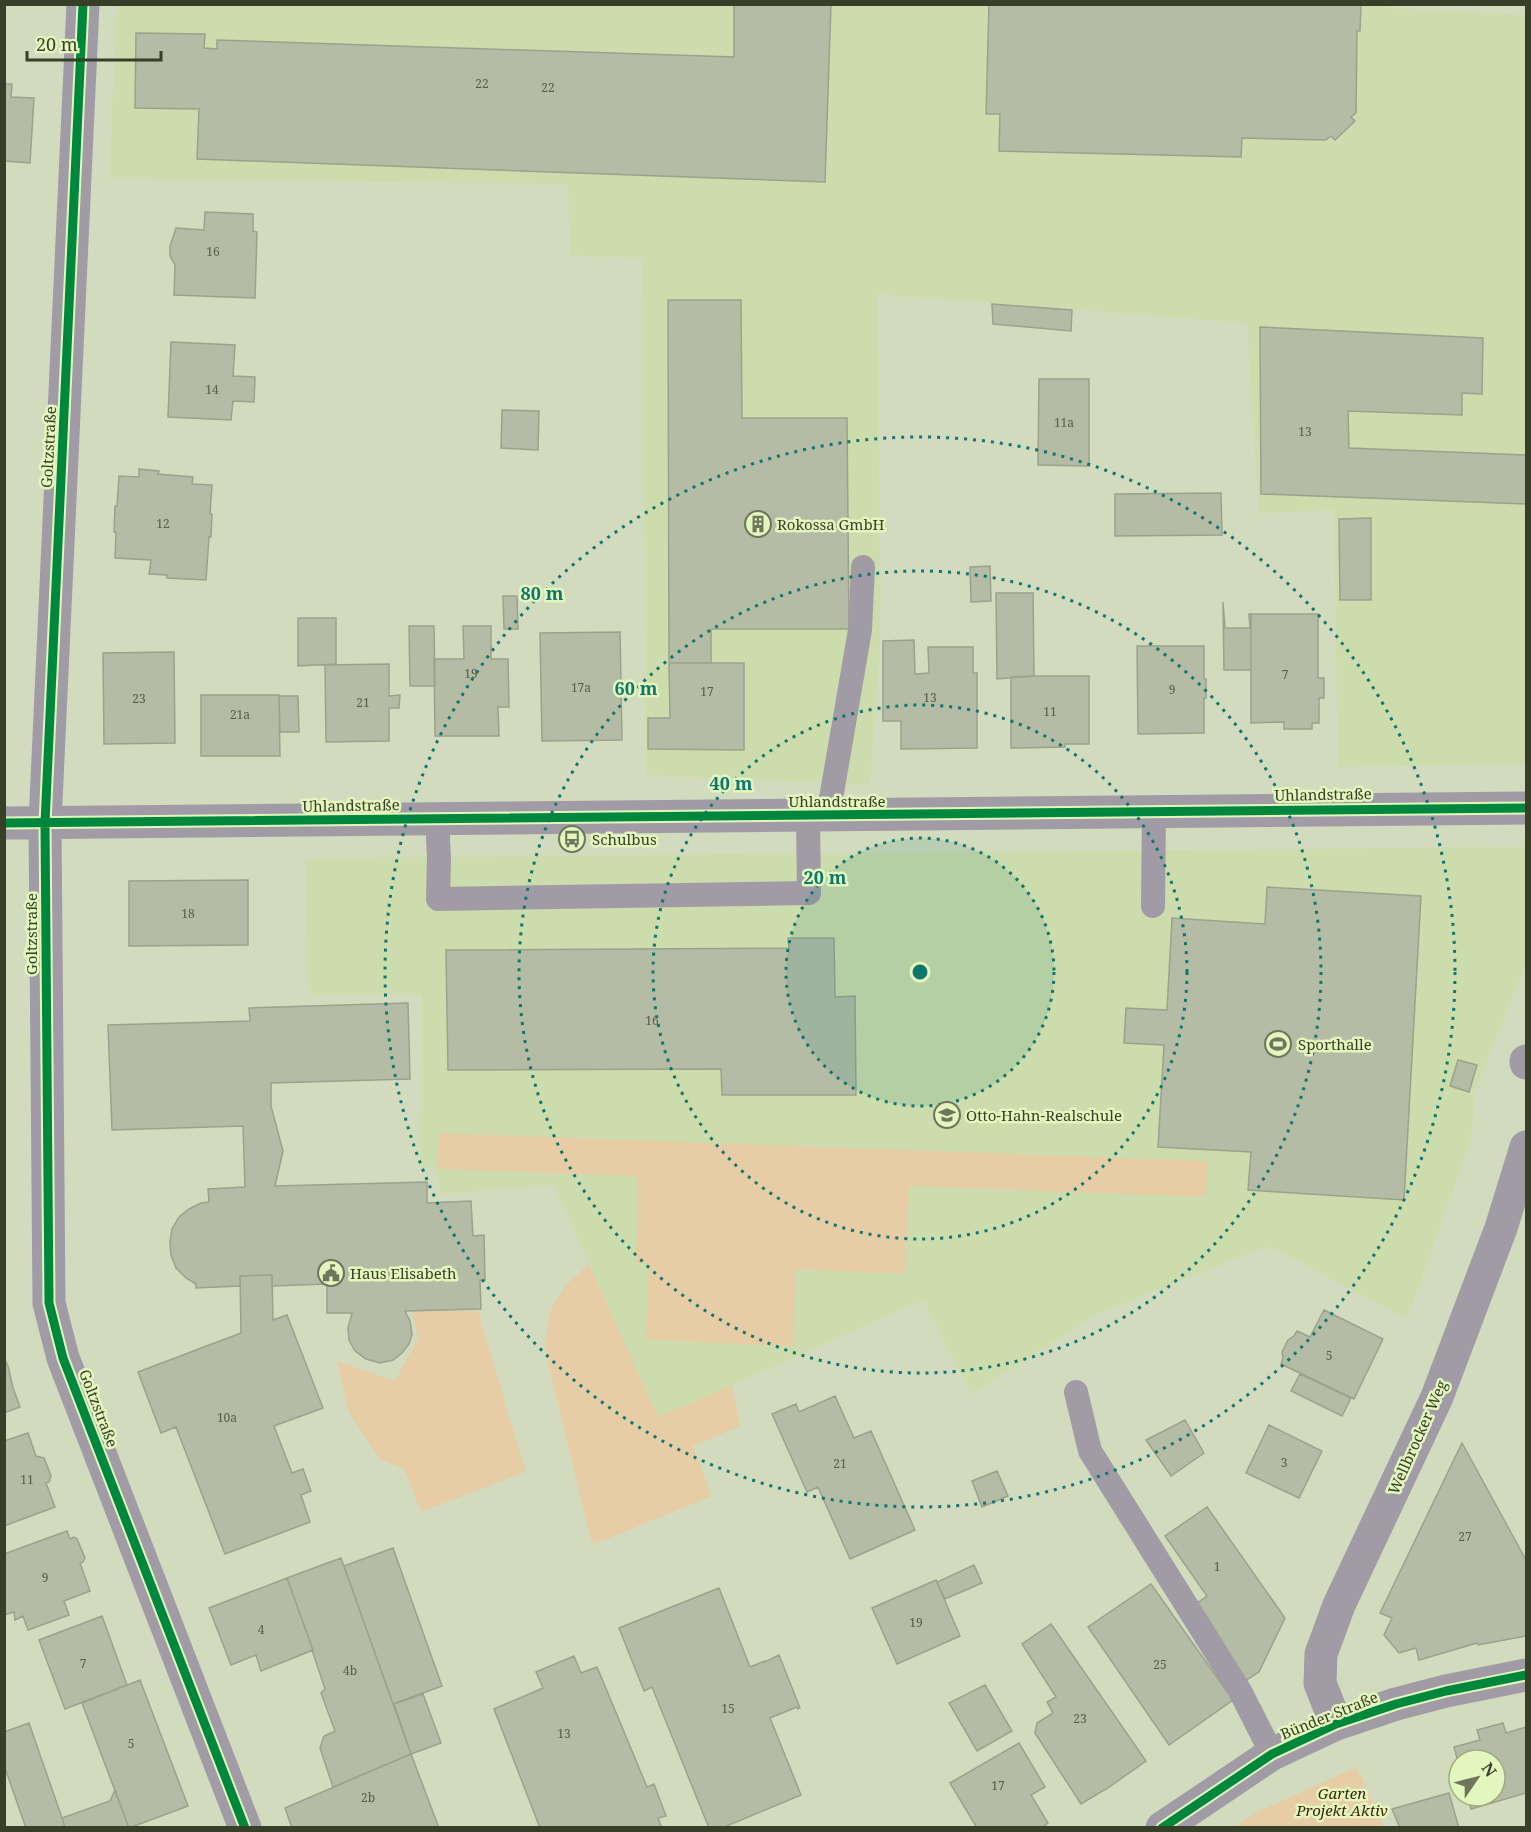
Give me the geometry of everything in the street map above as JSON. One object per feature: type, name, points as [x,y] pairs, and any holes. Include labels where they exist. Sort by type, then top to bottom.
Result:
[{"type":"street","name":"Goltzstraße","points":[[83,4],[45,823],[49,1303],[63,1358],[245,1827]]},
{"type":"street","name":"Uhlandstraße","points":[[4,824],[1527,808]]},
{"type":"street","name":"Wellbrocker Weg","points":[[1336,1724],[1320,1683],[1321,1654],[1339,1605],[1437,1397],[1501,1227],[1526,1151]]},
{"type":"street","name":"Bünder Straße","points":[[1162,1827],[1272,1754],[1336,1724],[1426,1696],[1527,1675]]},
{"type":"lane","points":[[437,819],[438,899],[809,893],[818,816],[861,630],[863,567]]},
{"type":"lane","points":[[1152,906],[1154,811]]},
{"type":"lane","points":[[1076,1392],[1090,1451],[1240,1691],[1272,1754]]},
{"type":"shaded area","points":[[1387,4],[1387,8],[1526,15],[1526,764],[1338,767],[1334,510],[1259,513],[1247,323],[878,294],[880,647],[870,785],[646,775],[643,258],[570,255],[568,184],[109,179],[117,5]]},
{"type":"shaded area","name":"Otto-Hahn-Realschule","points":[[1526,847],[1526,963],[1475,1090],[1471,1140],[1407,1319],[1269,1246],[1096,1314],[972,1394],[923,1300],[658,1418],[554,1185],[441,1194],[435,1167],[420,1168],[422,994],[309,995],[305,858]]},
{"type":"green space","points":[[439,1133],[1207,1161],[1206,1197],[909,1186],[905,1274],[796,1269],[793,1346],[646,1340],[649,1264],[636,1263],[638,1176],[438,1169]]},
{"type":"green space","points":[[589,1264],[658,1417],[732,1385],[740,1426],[693,1446],[712,1496],[592,1545],[545,1350],[549,1313],[565,1286]]},
{"type":"green space","points":[[412,1311],[478,1311],[526,1472],[421,1512],[404,1469],[379,1459],[348,1410],[337,1361],[395,1381],[418,1338]]},
{"type":"green space","name":"Garten Projekt Aktiv","points":[[1357,1767],[1384,1827],[1235,1827],[1257,1812]]},
{"type":"building","points":[[734,4],[831,4],[825,182],[197,159],[199,109],[135,108],[136,33],[205,34],[204,48],[217,49],[217,40],[734,57]]},
{"type":"building","points":[[989,4],[1361,4],[1360,31],[1357,31],[1356,113],[1351,117],[1355,121],[1335,140],[1331,136],[1326,140],[1242,138],[1241,157],[999,151],[1000,114],[986,114]]},
{"type":"building","points":[[4,84],[12,84],[11,97],[34,98],[30,163],[4,161]]},
{"type":"building","points":[[205,212],[253,214],[253,231],[257,232],[255,298],[174,295],[175,265],[170,256],[170,246],[176,228],[204,230]]},
{"type":"building","name":"Rokossa GmbH","points":[[668,300],[741,300],[742,418],[847,418],[849,629],[711,629],[711,663],[669,663]]},
{"type":"building","points":[[992,304],[1072,310],[1071,331],[993,324]]},
{"type":"building","points":[[1260,327],[1483,338],[1482,394],[1462,393],[1462,415],[1348,411],[1349,448],[1526,455],[1526,504],[1261,494]]},
{"type":"building","points":[[171,342],[235,345],[233,376],[255,377],[254,402],[233,401],[231,420],[168,417]]},
{"type":"building","points":[[1039,379],[1089,379],[1089,466],[1038,465]]},
{"type":"building","points":[[502,410],[539,411],[538,450],[501,448]]},
{"type":"building","points":[[139,469],[159,471],[158,474],[193,477],[192,484],[212,485],[211,537],[209,537],[206,580],[167,578],[167,575],[149,574],[151,560],[115,558],[115,506],[117,506],[119,476],[139,477]]},
{"type":"building","points":[[1221,493],[1222,535],[1115,536],[1115,494]]},
{"type":"building","points":[[1371,518],[1371,600],[1340,600],[1339,519]]},
{"type":"building","points":[[990,566],[991,601],[971,602],[970,567]]},
{"type":"building","points":[[996,593],[1033,593],[1034,676],[997,679]]},
{"type":"building","points":[[503,596],[517,596],[518,629],[504,629]]},
{"type":"building","points":[[1223,602],[1225,628],[1250,628],[1249,614],[1251,614],[1251,670],[1224,670]]},
{"type":"building","points":[[1251,614],[1318,614],[1318,678],[1324,678],[1324,698],[1319,698],[1319,723],[1312,723],[1312,729],[1284,729],[1284,722],[1251,723]]},
{"type":"building","points":[[298,618],[336,618],[336,664],[298,666]]},
{"type":"building","points":[[409,626],[434,626],[435,686],[410,686]]},
{"type":"building","points":[[463,626],[491,626],[491,659],[508,659],[509,707],[498,707],[499,736],[435,736],[434,659],[464,659]]},
{"type":"building","points":[[620,632],[622,740],[542,741],[540,633]]},
{"type":"building","points":[[914,640],[915,674],[929,673],[928,647],[973,647],[973,673],[977,673],[977,748],[901,749],[901,721],[883,721],[883,641]]},
{"type":"building","points":[[1137,646],[1204,646],[1206,698],[1204,698],[1204,733],[1138,734]]},
{"type":"building","points":[[174,652],[175,743],[104,744],[103,653]]},
{"type":"building","points":[[669,663],[744,663],[744,750],[648,749],[648,718],[670,718]]},
{"type":"building","points":[[389,664],[389,696],[400,695],[399,708],[389,708],[389,741],[326,742],[325,665]]},
{"type":"building","points":[[1089,676],[1089,744],[1011,748],[1011,677]]},
{"type":"building","points":[[201,695],[279,695],[280,756],[201,756]]},
{"type":"building","points":[[279,696],[298,696],[299,732],[280,732]]},
{"type":"building","points":[[248,880],[248,945],[129,946],[129,881]]},
{"type":"building","name":"Sporthalle","points":[[1267,887],[1421,896],[1404,1200],[1248,1190],[1251,1152],[1158,1147],[1164,1045],[1124,1043],[1126,1008],[1167,1010],[1172,918],[1265,924]]},
{"type":"building","points":[[788,938],[834,938],[835,997],[855,996],[856,1095],[722,1095],[721,1069],[448,1070],[446,950],[789,948]]},
{"type":"building","name":"Haus Elisabeth","points":[[408,1003],[410,1079],[271,1083],[271,1106],[283,1151],[275,1186],[427,1182],[427,1203],[471,1201],[473,1236],[484,1235],[485,1280],[480,1280],[481,1309],[405,1311],[410,1321],[412,1334],[409,1344],[393,1360],[380,1363],[366,1359],[355,1351],[349,1340],[348,1328],[352,1313],[327,1313],[327,1284],[272,1286],[272,1275],[240,1276],[240,1286],[196,1288],[196,1284],[176,1268],[171,1255],[170,1242],[172,1229],[179,1217],[201,1203],[209,1202],[208,1189],[245,1187],[243,1126],[112,1130],[108,1025],[250,1021],[249,1008]]},
{"type":"building","points":[[1458,1060],[1477,1065],[1469,1092],[1450,1086]]},
{"type":"building","points":[[272,1275],[273,1320],[287,1315],[323,1408],[274,1426],[292,1473],[303,1469],[311,1491],[301,1495],[310,1522],[225,1554],[176,1427],[161,1433],[138,1372],[241,1333],[240,1276]]},
{"type":"building","points":[[1324,1310],[1383,1339],[1354,1399],[1281,1364],[1282,1352],[1288,1340],[1297,1331],[1310,1337]]},
{"type":"building","points":[[4,1358],[20,1407],[4,1413]]},
{"type":"building","points":[[1300,1374],[1351,1398],[1342,1416],[1291,1391]]},
{"type":"building","points":[[835,1396],[854,1438],[871,1431],[915,1530],[850,1559],[818,1487],[807,1492],[772,1414],[796,1404],[799,1412]]},
{"type":"building","points":[[1185,1420],[1204,1453],[1171,1476],[1146,1440]]},
{"type":"building","points":[[1269,1425],[1322,1451],[1299,1498],[1246,1473]]},
{"type":"building","points":[[28,1433],[36,1456],[44,1458],[51,1476],[49,1482],[46,1483],[55,1507],[4,1526],[4,1441]]},
{"type":"building","points":[[1462,1443],[1526,1560],[1526,1636],[1478,1645],[1477,1643],[1419,1660],[1416,1648],[1399,1653],[1384,1635],[1392,1618],[1380,1613]]},
{"type":"building","points":[[997,1471],[1008,1496],[982,1507],[972,1481]]},
{"type":"building","points":[[1207,1507],[1285,1618],[1259,1672],[1245,1681],[1193,1606],[1207,1596],[1165,1536]]},
{"type":"building","points":[[67,1531],[70,1539],[74,1537],[77,1539],[85,1558],[80,1563],[90,1591],[64,1601],[69,1615],[28,1630],[23,1616],[15,1620],[14,1612],[4,1615],[4,1554]]},
{"type":"building","points":[[393,1548],[442,1686],[393,1704],[344,1566]]},
{"type":"building","points":[[341,1558],[411,1754],[333,1787],[320,1748],[324,1736],[335,1731],[321,1693],[325,1689],[313,1650],[287,1578]]},
{"type":"building","points":[[974,1565],[982,1583],[945,1599],[937,1582]]},
{"type":"building","points":[[287,1578],[313,1650],[261,1671],[256,1655],[231,1665],[209,1608]]},
{"type":"building","points":[[936,1580],[960,1636],[897,1664],[872,1608]]},
{"type":"building","points":[[1151,1584],[1233,1700],[1169,1745],[1088,1627]]},
{"type":"building","points":[[719,1588],[750,1667],[779,1655],[800,1708],[797,1707],[770,1718],[801,1795],[722,1828],[709,1828],[652,1687],[644,1691],[619,1628]]},
{"type":"building","points":[[102,1616],[127,1685],[65,1709],[39,1640]]},
{"type":"building","points":[[1051,1624],[1146,1761],[1081,1804],[1035,1733],[1037,1723],[1053,1713],[1047,1702],[1056,1697],[1022,1644]]},
{"type":"building","points":[[574,1656],[581,1673],[597,1667],[647,1787],[654,1784],[666,1816],[658,1818],[662,1828],[540,1828],[494,1709],[543,1688],[536,1672]]},
{"type":"building","points":[[140,1680],[188,1806],[129,1828],[82,1703]]},
{"type":"building","points":[[985,1685],[1012,1731],[977,1751],[949,1703]]},
{"type":"building","points":[[423,1694],[441,1743],[411,1754],[394,1704]]},
{"type":"building","points":[[29,1723],[65,1828],[26,1828],[4,1765],[4,1732]]},
{"type":"building","points":[[1503,1723],[1506,1733],[1526,1727],[1526,1793],[1507,1799],[1507,1748],[1454,1748],[1480,1740],[1477,1730]]},
{"type":"building","points":[[1019,1743],[1045,1787],[1031,1795],[1048,1823],[1041,1828],[977,1828],[950,1783]]},
{"type":"building","points":[[411,1754],[439,1828],[292,1828],[285,1808]]},
{"type":"building","points":[[115,1790],[129,1828],[65,1828],[62,1818],[110,1801]]},
{"type":"building","points":[[1447,1794],[1447,1808],[1453,1808],[1459,1828],[1400,1828],[1392,1809]]},
{"type":"cycle path","points":[[83,4],[45,823],[49,1303],[63,1358],[245,1828]]},
{"type":"cycle path","points":[[4,823],[1526,808]]},
{"type":"cycle path","points":[[1162,1828],[1272,1754],[1336,1724],[1396,1704],[1446,1691],[1526,1675]]},
{"type":"place","name":"Rokossa GmbH","points":[[758,524]]},
{"type":"place","name":"Schulbus","points":[[572,839]]},
{"type":"place","name":"Sporthalle","points":[[1278,1044]]},
{"type":"place","name":"Otto-Hahn-Realschule","points":[[947,1115]]},
{"type":"place","name":"Haus Elisabeth","points":[[331,1273]]}]
